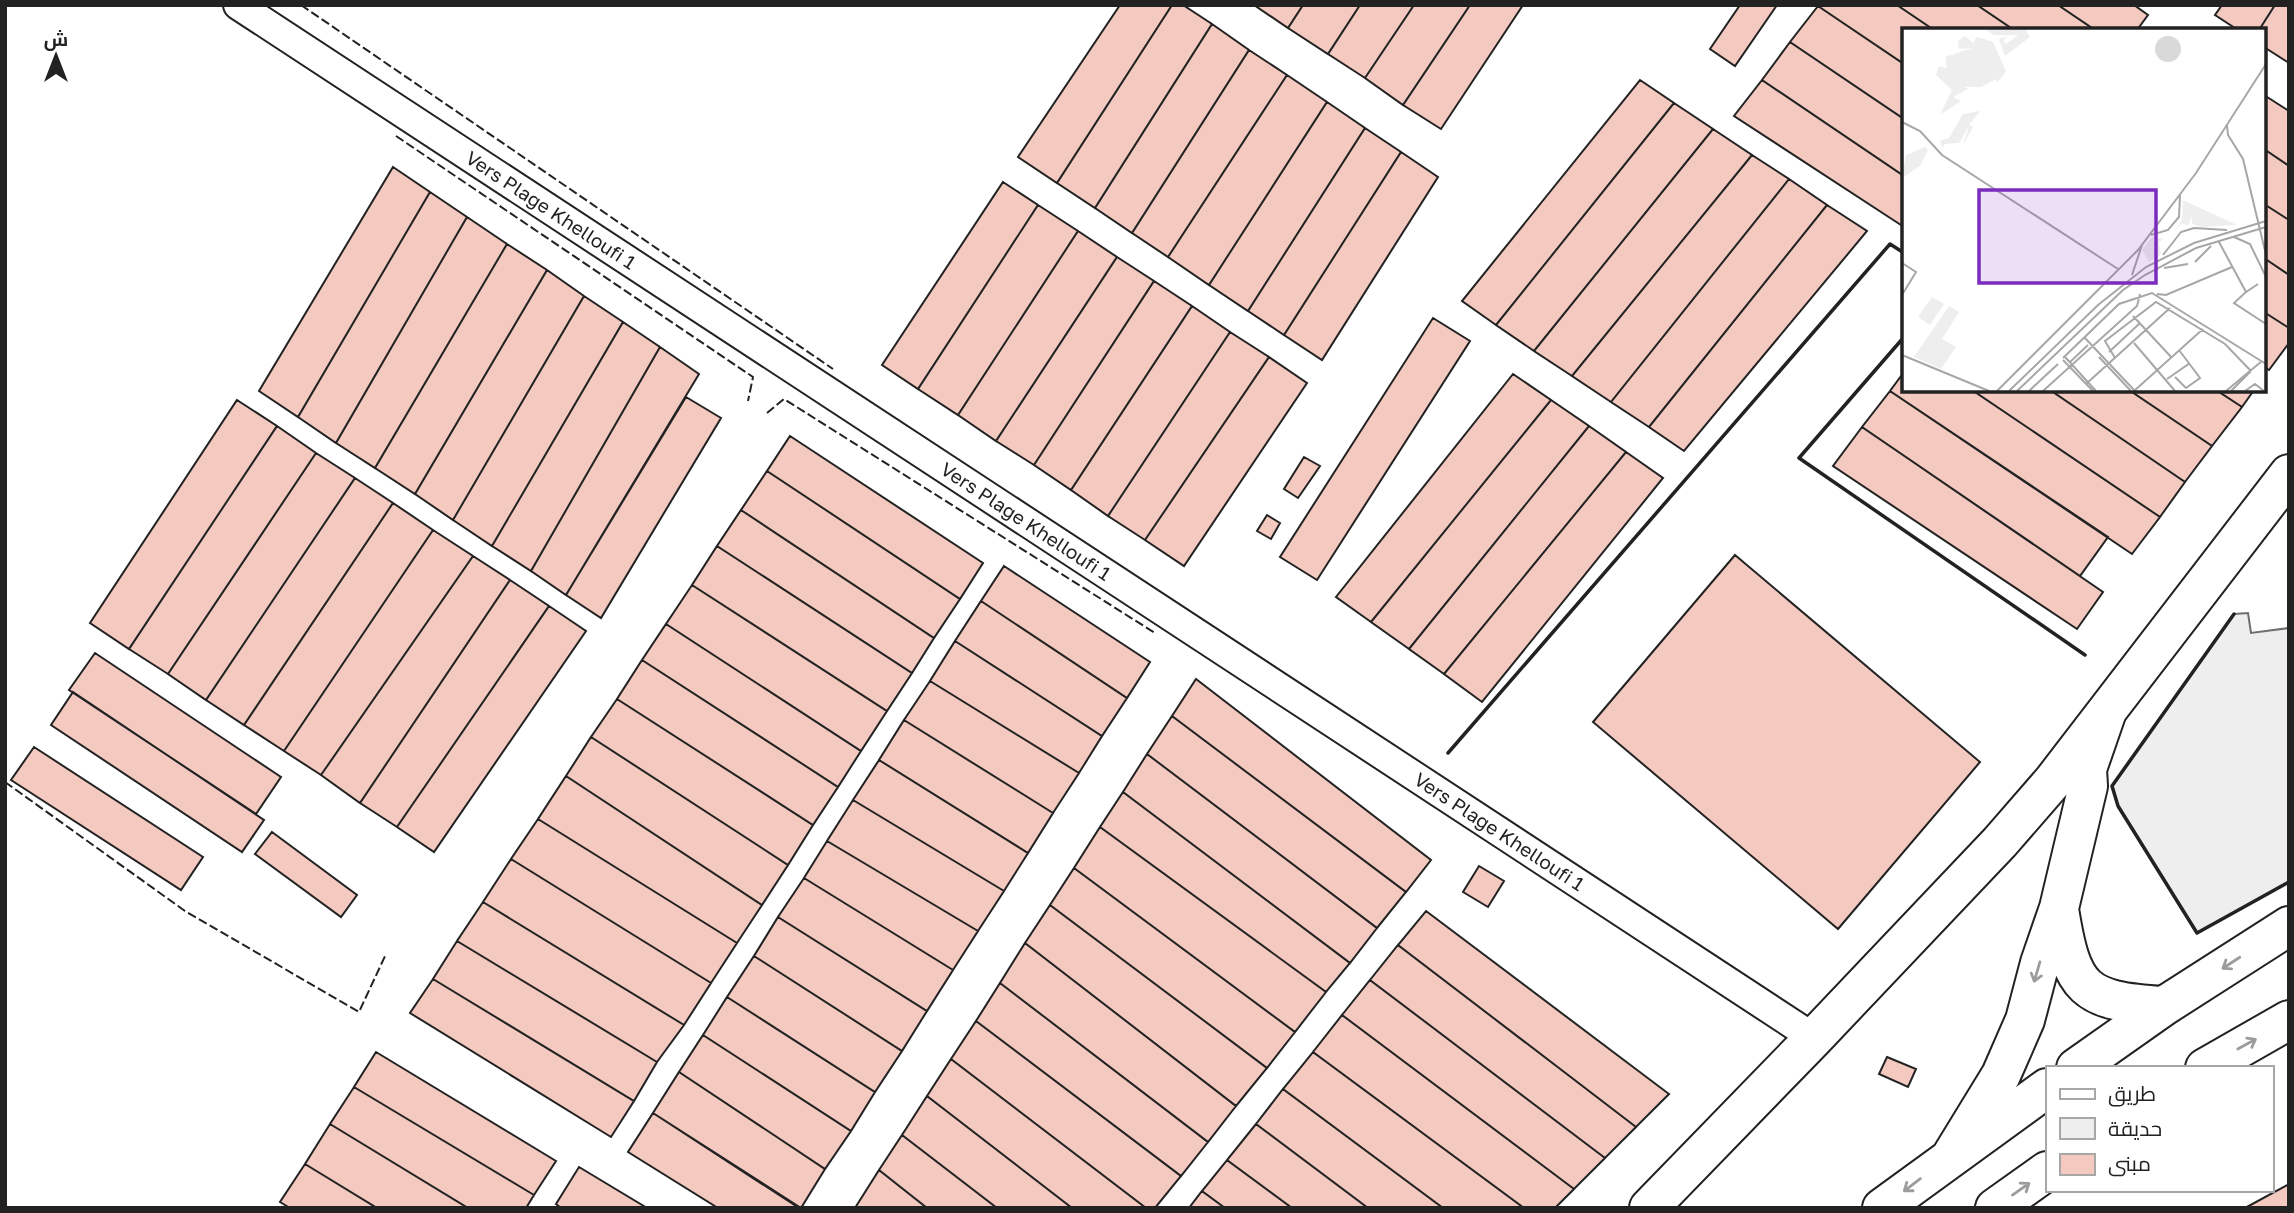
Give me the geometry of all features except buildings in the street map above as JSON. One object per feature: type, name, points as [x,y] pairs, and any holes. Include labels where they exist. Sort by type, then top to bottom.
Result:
[{"type":"main road","points":[[1649,1208],[2000,842],[2106,714],[2289,474]]},
{"type":"main road","points":[[1951,1155],[2001,1075],[2014,1048],[2059,908],[2088,786],[2087,769],[2106,714]]},
{"type":"main road","points":[[2059,908],[2070,964],[2092,991],[2116,1002],[2164,1006]]},
{"type":"main road","points":[[2079,1066],[2164,1006],[2289,926]]},
{"type":"main road","points":[[2208,1066],[2289,1020]]},
{"type":"main road","points":[[1882,1208],[1951,1155],[2046,1089]]},
{"type":"main road","points":[[1995,1208],[2046,1172]]},
{"type":"street","name":"Vers Plage Khelloufi 1","points":[[238,5],[1814,1038]]},
{"type":"green space","points":[[2248,613],[2251,633],[2289,628],[2289,882],[2197,933],[2118,806],[2112,786],[2234,614]]},
{"type":"fence","points":[[301,5],[833,369]]},
{"type":"fence","points":[[396,136],[753,377],[748,401]]},
{"type":"fence","points":[[767,413],[784,399],[1155,633]]},
{"type":"fence","points":[[5,782],[185,911],[359,1012],[386,954]]},
{"type":"wall","points":[[1448,753],[1890,244],[1902,252]]},
{"type":"wall","points":[[1902,339],[1799,458],[2085,655]]},
{"type":"wall","points":[[2234,614],[2112,786],[2118,806],[2197,933],[2289,882]]}]
